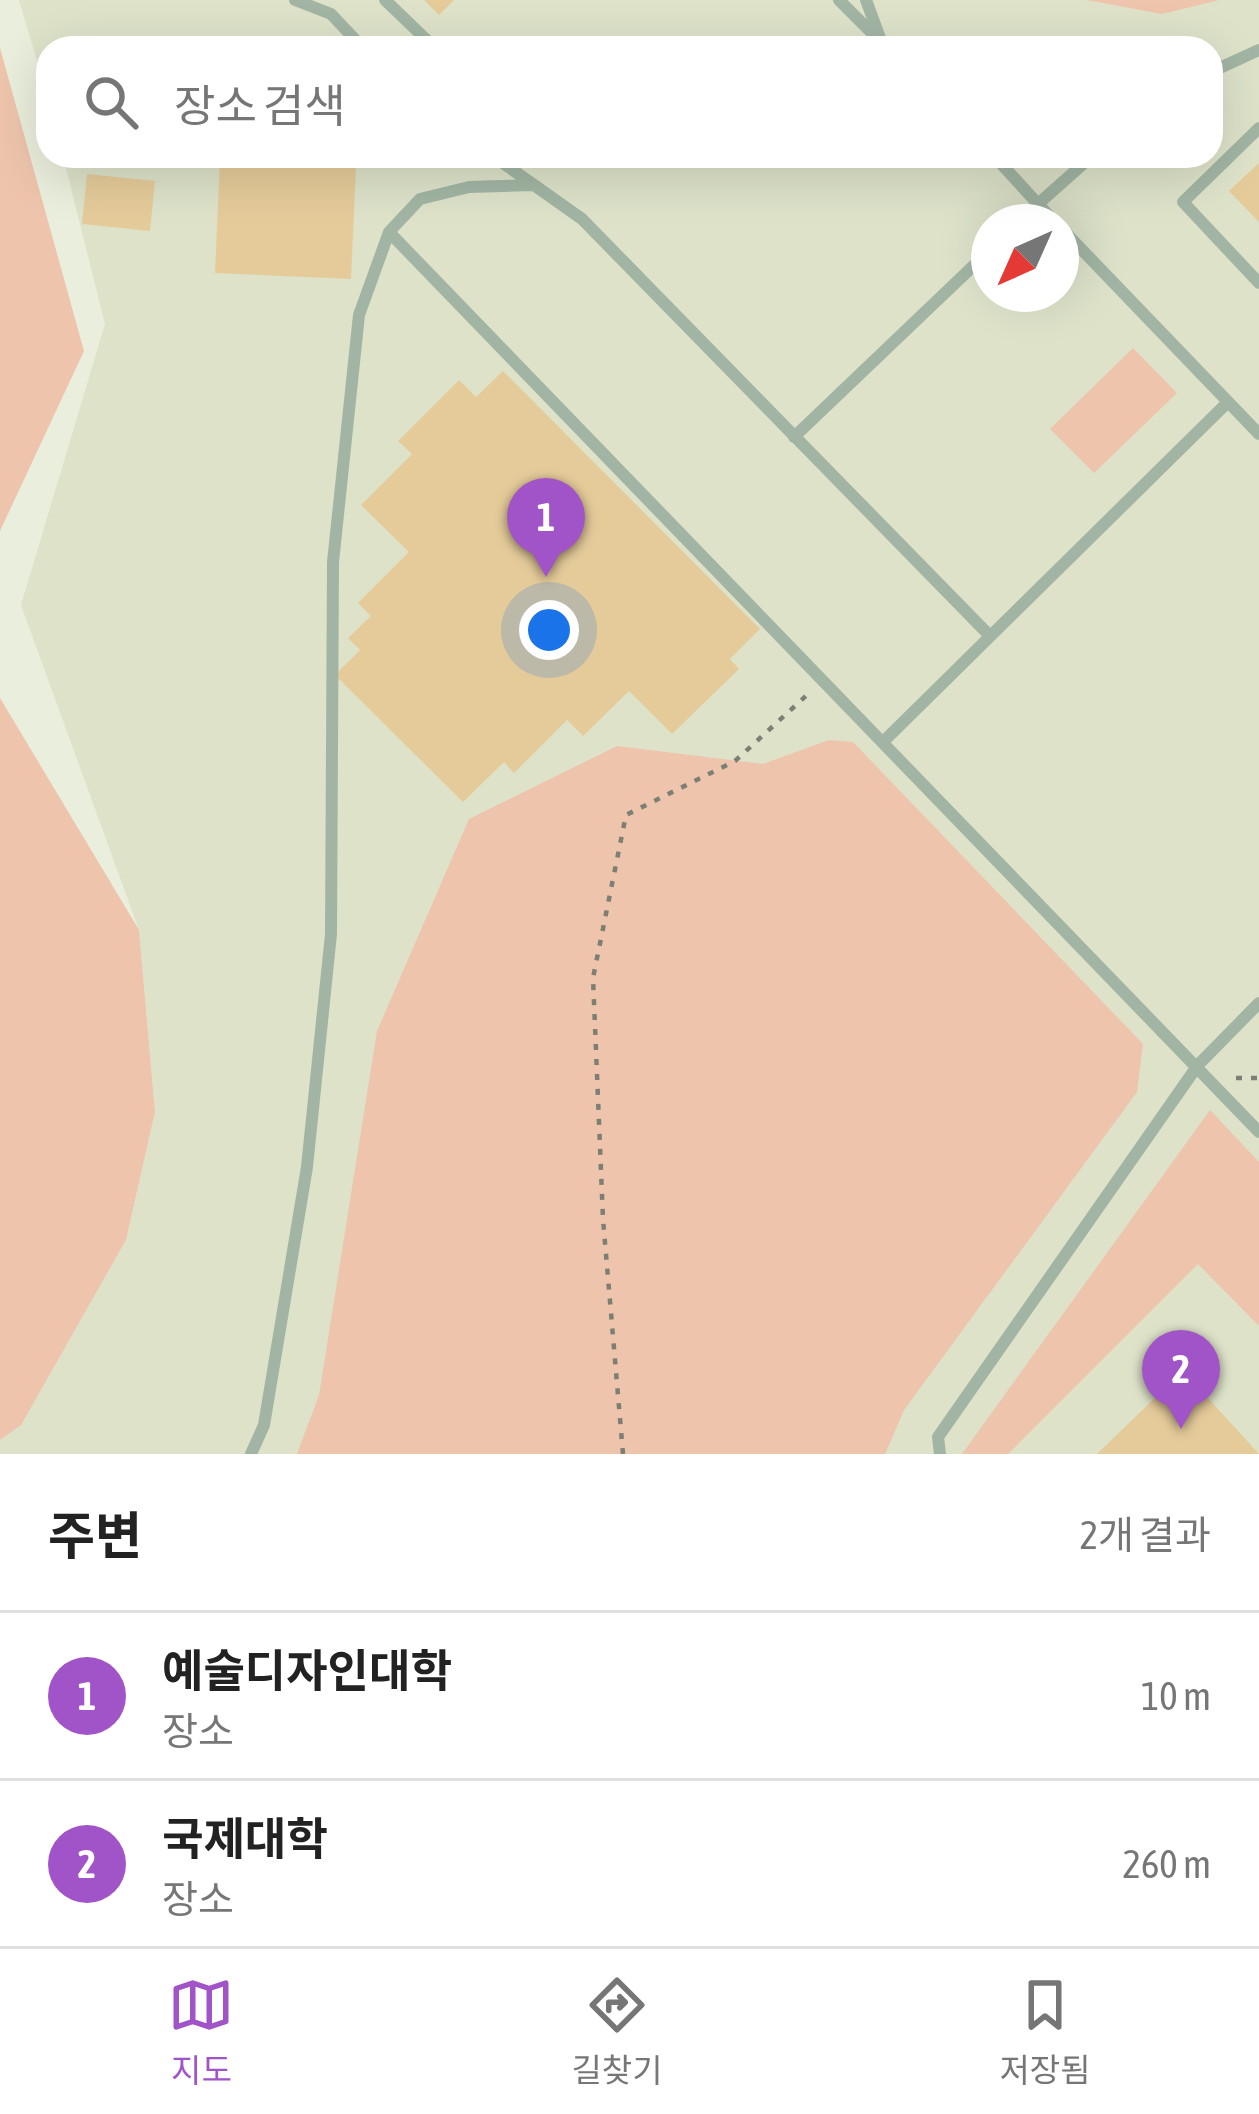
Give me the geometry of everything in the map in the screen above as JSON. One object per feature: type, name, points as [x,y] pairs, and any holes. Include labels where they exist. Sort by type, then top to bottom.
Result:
[{"type":"lane","points":[[295,0],[331,14],[352,36]]},
{"type":"lane","points":[[385,0],[422,36]]},
{"type":"lane","points":[[838,0],[875,36]]},
{"type":"lane","points":[[866,0],[881,36]]},
{"type":"lane","points":[[1223,66],[1259,50]]},
{"type":"lane","points":[[1223,164],[1259,128]]},
{"type":"lane","points":[[510,168],[582,219],[990,636]]},
{"type":"lane","points":[[1005,168],[1038,204],[1078,168]]},
{"type":"lane","points":[[1218,168],[1184,202],[1259,283]]},
{"type":"lane","points":[[250,1454],[264,1425],[309,1144],[331,934],[333,562],[359,314],[388,232],[420,199],[469,187],[534,185]]},
{"type":"lane","points":[[388,232],[1259,1132]]},
{"type":"lane","points":[[1079,247],[1259,434]]},
{"type":"lane","points":[[794,437],[971,268]]},
{"type":"lane","points":[[884,741],[1228,402]]},
{"type":"lane","points":[[940,1454],[938,1437],[1198,1065],[1259,1003]]},
{"type":"path","points":[[623,1454],[603,1219],[593,978],[626,814],[735,761],[798,707],[822,676]]},
{"type":"path","points":[[1230,1078],[1259,1078]]},
{"type":"shaded area","points":[[19,0],[1259,0],[1259,1454],[0,1454],[0,1440],[21,1424],[126,1240],[155,1112],[139,930],[21,605],[105,324],[66,168],[1223,168],[1223,36],[36,36],[36,57]]},
{"type":"shaded area","points":[[1087,0],[1219,0],[1162,14]]},
{"type":"shaded area","points":[[0,48],[84,351],[0,531]]},
{"type":"shaded area","points":[[1133,348],[1177,393],[1094,473],[1050,429]]},
{"type":"shaded area","points":[[0,698],[139,930],[155,1112],[126,1240],[21,1425],[0,1440]]},
{"type":"shaded area","points":[[829,740],[853,742],[1143,1044],[1137,1092],[904,1410],[885,1454],[297,1454],[319,1395],[377,1031],[469,819],[617,746],[763,764]]},
{"type":"shaded area","points":[[1210,1110],[1259,1162],[1259,1326],[1198,1264],[1008,1454],[962,1454]]},
{"type":"building","points":[[424,0],[454,0],[439,15]]},
{"type":"building","points":[[1259,163],[1259,222],[1229,191]]},
{"type":"building","points":[[220,168],[356,168],[351,279],[215,273]]},
{"type":"building","points":[[87,174],[155,181],[150,231],[82,224]]},
{"type":"building","points":[[503,371],[760,629],[730,659],[739,669],[672,734],[629,691],[583,736],[567,720],[514,773],[504,762],[463,802],[335,675],[360,650],[348,638],[371,616],[358,603],[409,552],[361,505],[412,454],[398,441],[459,380],[476,397]]},
{"type":"building","points":[[1198,1387],[1259,1454],[1097,1454],[1160,1393],[1176,1409]]},
{"type":"place","name":"예술디자인대학","points":[[546,577]]},
{"type":"place","name":"국제대학","points":[[1181,1429]]}]
